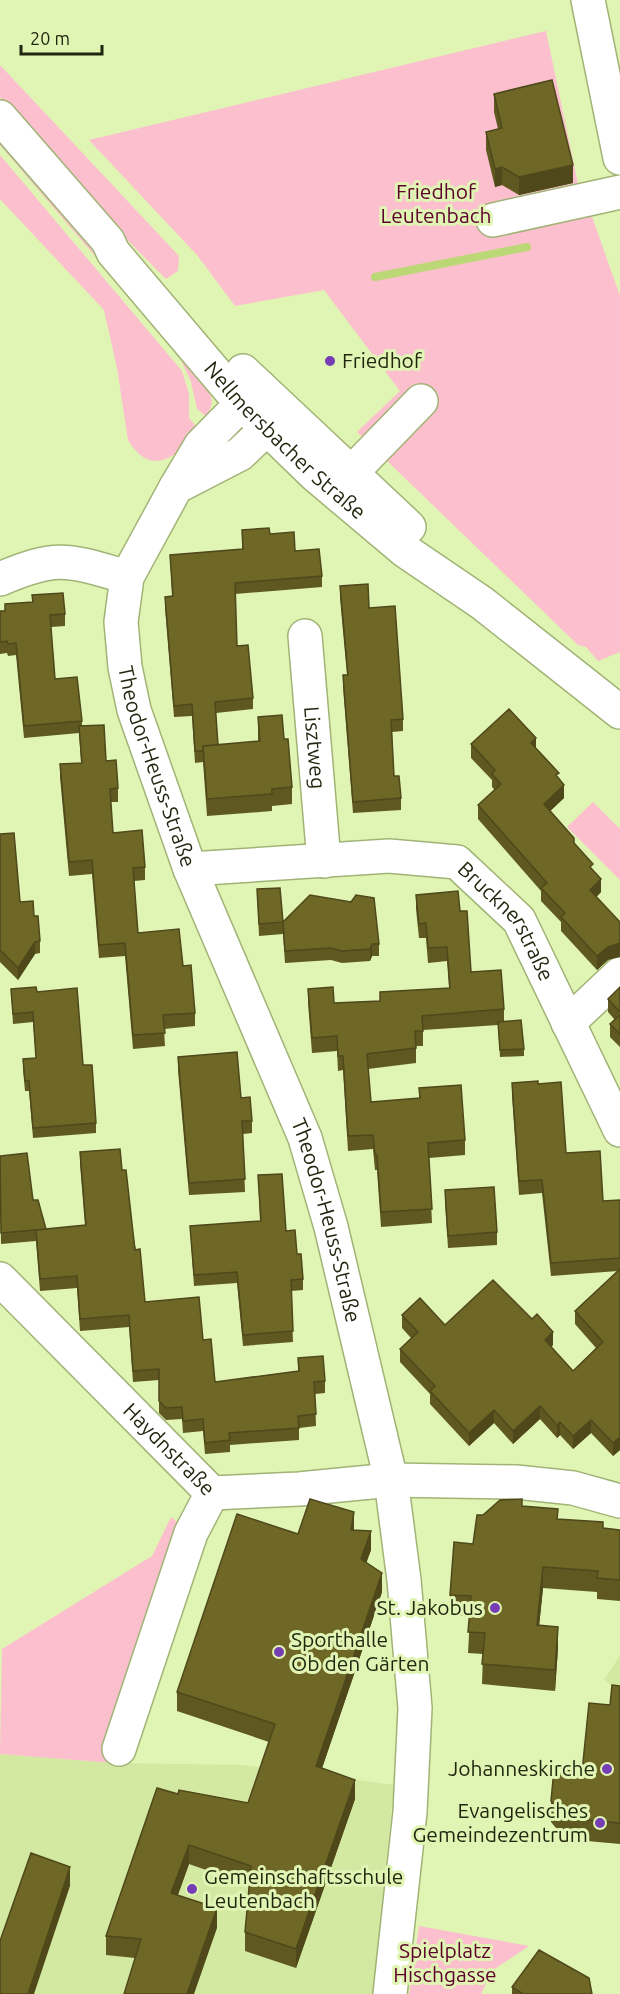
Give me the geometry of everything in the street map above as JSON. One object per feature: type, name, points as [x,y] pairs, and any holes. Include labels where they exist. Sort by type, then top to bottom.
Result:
[{"type":"street","points":[[588,0],[620,158]]},
{"type":"street","name":"Nellmersbacher Straße","points":[[0,117],[113,247],[276,420],[315,475],[404,550],[482,603],[620,712]]},
{"type":"street","points":[[493,220],[620,192]]},
{"type":"street","name":"Theodor-Heuss-Straße","points":[[250,394],[201,445],[176,487],[127,577],[121,622],[125,667],[134,710],[190,869],[305,1138],[331,1227],[391,1480],[404,1580],[415,1708],[410,1812],[390,1994]]},
{"type":"street","points":[[351,473],[421,401]]},
{"type":"street","points":[[176,487],[240,454],[276,420]]},
{"type":"street","name":"Nellmersbacher Straße","points":[[276,420],[351,473],[415,532],[482,603]]},
{"type":"street","points":[[0,579],[47,561],[72,561],[127,577]]},
{"type":"street","name":"Lisztweg","points":[[305,636],[324,861]]},
{"type":"street","name":"Brucknerstraße","points":[[190,869],[389,856],[457,862],[519,920],[620,1130]]},
{"type":"street","points":[[568,1023],[620,974]]},
{"type":"street","name":"Haydnstraße","points":[[0,1279],[212,1492],[299,1489],[391,1480],[516,1482],[562,1486],[604,1495],[620,1501]]},
{"type":"street","points":[[119,1749],[191,1533],[212,1492]]},
{"type":"shaded area","points":[[620,1656],[620,1693],[604,1679]]},
{"type":"shaded area","name":"Gemeinschaftsschule Leutenbach","points":[[0,1754],[113,1763],[243,1765],[394,1785],[373,1994],[0,1994]]},
{"type":"green space","name":"Friedhof Leutenbach","points":[[546,31],[579,189],[582,188],[620,296],[620,652],[598,661],[586,647],[578,645],[357,432],[400,391],[324,290],[235,306],[197,255],[89,140]]},
{"type":"green space","points":[[0,65],[179,256],[178,271],[166,279],[101,211],[0,97]]},
{"type":"green space","points":[[0,138],[209,387],[212,403],[207,417],[197,409],[191,382],[178,353],[0,145]]},
{"type":"green space","points":[[0,155],[182,371],[189,394],[189,418],[199,430],[174,455],[155,461],[146,459],[128,440],[117,368],[104,310],[0,199]]},
{"type":"green space","points":[[593,802],[620,829],[620,880],[567,827]]},
{"type":"green space","points":[[171,1517],[191,1533],[113,1763],[0,1754],[2,1649],[152,1556]]},
{"type":"green space","name":"Spielplatz Hischgasse","points":[[419,1926],[529,1946],[493,1970],[481,1994],[409,1994]]},
{"type":"building","points":[[552,80],[573,165],[519,177],[502,167],[495,169],[486,132],[502,128],[494,94]]},
{"type":"building","points":[[269,528],[270,534],[294,532],[295,551],[319,549],[322,576],[235,583],[237,646],[248,645],[253,698],[215,702],[218,745],[203,746],[203,751],[195,751],[192,704],[174,706],[165,597],[173,596],[170,555],[243,549],[242,530]]},
{"type":"building","points":[[368,584],[369,608],[395,606],[403,719],[391,720],[394,776],[399,776],[401,798],[353,802],[343,675],[348,675],[340,586]]},
{"type":"building","points":[[63,593],[65,614],[50,615],[55,679],[77,677],[82,721],[24,726],[16,643],[0,642],[0,611],[5,611],[5,604],[33,602],[32,595]]},
{"type":"building","points":[[509,709],[536,738],[531,743],[559,773],[556,775],[564,785],[544,804],[593,864],[590,867],[601,879],[590,890],[620,922],[620,943],[608,947],[597,956],[561,917],[565,913],[541,888],[547,883],[478,805],[501,784],[492,774],[495,770],[471,744]]},
{"type":"building","points":[[282,715],[284,739],[288,739],[292,787],[272,789],[272,794],[207,799],[203,746],[260,741],[258,717]]},
{"type":"building","points":[[104,725],[106,761],[116,760],[118,788],[110,789],[113,833],[142,830],[145,867],[133,868],[138,933],[179,929],[183,966],[191,965],[195,1013],[163,1015],[165,1033],[133,1035],[125,943],[99,945],[92,860],[69,862],[60,764],[82,763],[79,726]]},
{"type":"building","points":[[14,833],[20,902],[33,901],[34,916],[38,916],[40,941],[35,942],[18,968],[0,950],[0,834]]},
{"type":"building","points":[[280,888],[283,922],[259,924],[257,889]]},
{"type":"building","points":[[458,891],[460,911],[467,911],[471,972],[501,970],[504,1009],[422,1016],[423,1031],[415,1031],[416,1048],[367,1054],[371,1102],[420,1098],[419,1088],[461,1085],[465,1140],[428,1143],[432,1209],[381,1212],[377,1155],[375,1155],[373,1135],[348,1136],[343,1056],[338,1056],[337,1036],[312,1038],[308,989],[333,987],[334,1003],[380,1001],[380,992],[450,988],[447,947],[428,948],[426,923],[419,924],[416,895]]},
{"type":"building","points":[[310,895],[351,902],[356,895],[374,898],[379,944],[372,944],[370,949],[342,951],[331,948],[285,951],[283,922]]},
{"type":"building","points":[[36,987],[37,992],[77,988],[83,1065],[92,1065],[96,1123],[33,1128],[29,1081],[25,1081],[23,1059],[36,1058],[33,1012],[13,1014],[11,989]]},
{"type":"building","points":[[620,987],[620,1012],[608,999]]},
{"type":"building","points":[[620,1015],[620,1034],[610,1024]]},
{"type":"building","points":[[521,1020],[524,1049],[500,1050],[498,1022]]},
{"type":"building","points":[[237,1052],[241,1098],[250,1097],[252,1121],[242,1121],[245,1179],[189,1183],[178,1057]]},
{"type":"building","points":[[538,1081],[538,1084],[561,1082],[566,1153],[600,1151],[603,1201],[620,1200],[620,1258],[551,1263],[542,1180],[519,1181],[512,1083]]},
{"type":"building","points":[[120,1149],[122,1170],[126,1170],[135,1250],[140,1249],[145,1302],[199,1297],[203,1340],[211,1339],[215,1382],[299,1371],[298,1358],[323,1356],[325,1381],[314,1382],[316,1414],[298,1416],[299,1428],[229,1433],[230,1440],[205,1443],[203,1419],[183,1421],[182,1407],[166,1408],[159,1401],[159,1369],[133,1371],[129,1315],[80,1319],[77,1276],[40,1279],[36,1230],[86,1225],[80,1152]]},
{"type":"building","points":[[27,1153],[33,1200],[38,1200],[46,1229],[1,1233],[0,1156]]},
{"type":"building","points":[[282,1174],[286,1231],[295,1230],[297,1254],[301,1254],[303,1279],[291,1280],[293,1331],[243,1335],[237,1272],[194,1275],[190,1226],[261,1221],[258,1175]]},
{"type":"building","points":[[494,1187],[497,1232],[448,1236],[445,1190]]},
{"type":"building","points":[[620,1269],[620,1437],[613,1443],[591,1420],[573,1436],[560,1422],[557,1425],[540,1406],[513,1431],[494,1410],[469,1433],[430,1391],[435,1386],[400,1349],[418,1332],[402,1315],[420,1298],[445,1325],[493,1280],[532,1319],[537,1314],[553,1332],[545,1340],[573,1371],[603,1342],[575,1311]]},
{"type":"building","points":[[310,1499],[354,1512],[351,1530],[371,1531],[361,1559],[382,1573],[316,1766],[355,1780],[296,1949],[245,1932],[251,1866],[189,1845],[171,1893],[217,1908],[187,1994],[124,1994],[141,1939],[106,1936],[157,1788],[178,1794],[179,1790],[248,1803],[275,1724],[177,1692],[237,1514],[298,1534]]},
{"type":"building","name":"St. Jakobus","points":[[522,1499],[522,1506],[558,1509],[557,1519],[603,1522],[603,1528],[620,1530],[620,1580],[597,1578],[598,1571],[543,1567],[537,1625],[558,1627],[555,1670],[482,1664],[485,1633],[468,1632],[471,1596],[450,1595],[454,1542],[473,1544],[477,1515],[483,1515],[500,1500]]},
{"type":"building","name":"Johanneskirche","points":[[612,1685],[620,1686],[620,1823],[565,1818],[551,1801],[554,1769],[582,1772],[589,1703],[610,1705]]},
{"type":"building","points":[[31,1853],[70,1867],[28,1994],[0,1994],[0,1941]]},
{"type":"building","points":[[539,1950],[589,1978],[592,1994],[523,1994],[512,1987]]},
{"type":"waterway","points":[[375,277],[527,247]]},
{"type":"place","name":"Friedhof","points":[[330,361]]},
{"type":"place","name":"St. Jakobus","points":[[495,1608]]},
{"type":"place","name":"Sporthalle Ob den Gärten","points":[[279,1652]]},
{"type":"place","name":"Johanneskirche","points":[[607,1769]]},
{"type":"place","name":"Evangelisches Gemeindezentrum","points":[[600,1823]]},
{"type":"place","name":"Gemeinschaftsschule Leutenbach","points":[[192,1889]]}]
